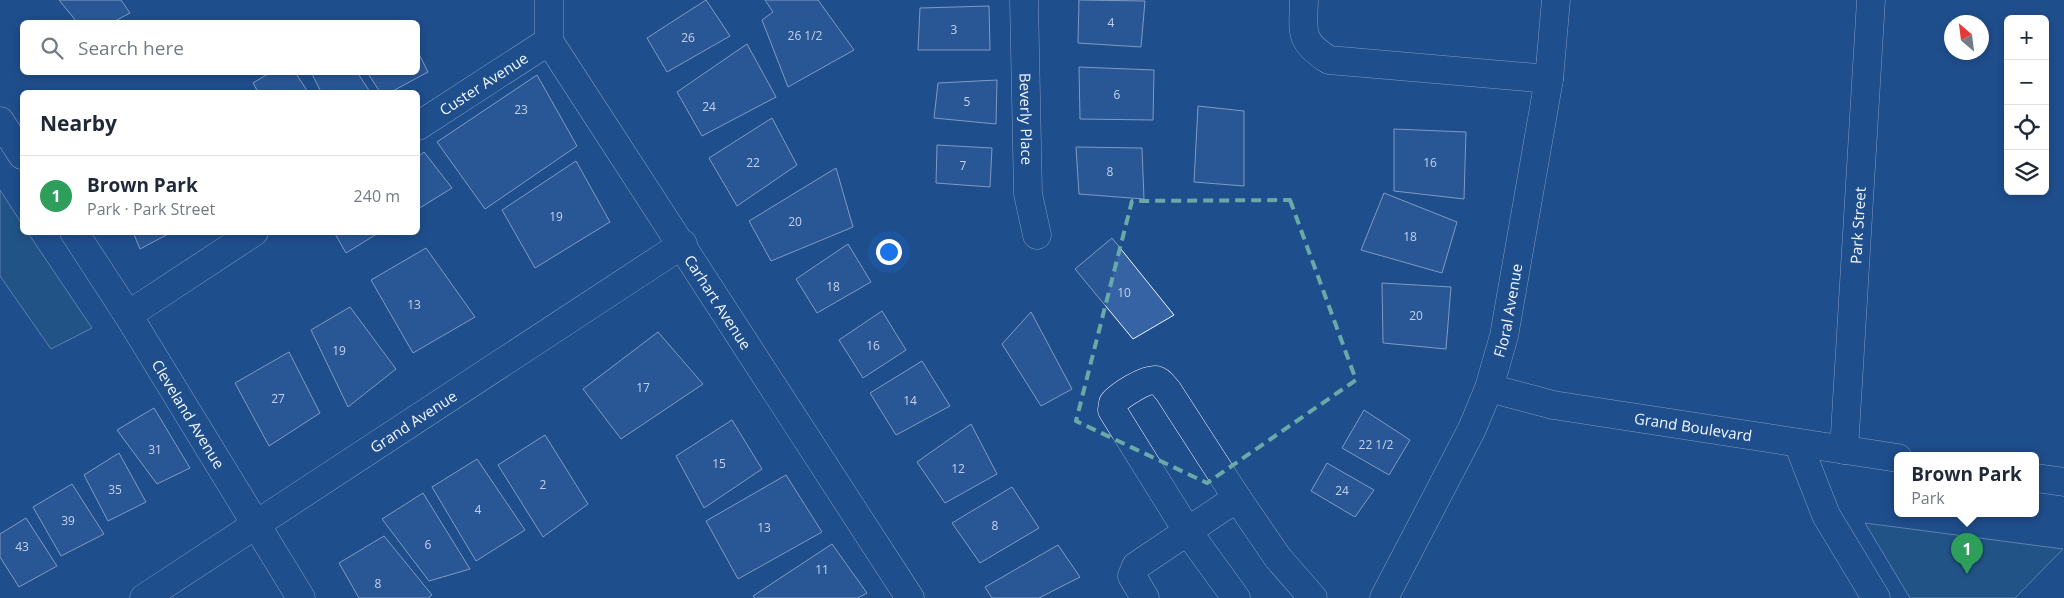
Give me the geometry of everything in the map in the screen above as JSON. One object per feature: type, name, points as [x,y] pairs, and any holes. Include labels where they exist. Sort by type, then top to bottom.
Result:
[{"type":"street","points":[[549,0],[550,41]]},
{"type":"street","name":"Beverly Place","points":[[1024,0],[1028,194],[1037,235]]},
{"type":"street","points":[[1304,0],[1303,32],[1314,50],[1329,60],[1549,79]]},
{"type":"street","name":"Floral Avenue","points":[[1384,598],[1472,429],[1489,388],[1504,336],[1549,79],[1556,0]]},
{"type":"street","name":"Park Street","points":[[1844,450],[1871,0]]},
{"type":"street","name":"Custer Avenue","points":[[420,125],[550,41]]},
{"type":"street","name":"Carhart Avenue","points":[[550,41],[910,598]]},
{"type":"street","points":[[2,130],[20,152]]},
{"type":"street","name":"Cleveland Avenue","points":[[76,235],[128,314],[301,598]]},
{"type":"street","points":[[128,314],[249,235]]},
{"type":"street","name":"Grand Avenue","points":[[144,598],[682,244]]},
{"type":"street","points":[[1236,598],[1188,532],[1117,421],[1112,410],[1112,403],[1118,397],[1146,381],[1154,379],[1160,382],[1278,558],[1313,598]]},
{"type":"street","name":"Grand Boulevard","points":[[1489,388],[1553,405],[1894,457]]},
{"type":"street","points":[[1798,443],[1826,515],[1876,598]]},
{"type":"street","points":[[2039,478],[2064,482]]},
{"type":"street","points":[[1145,598],[1132,576],[1136,566],[1237,498]]},
{"type":"highlighted area","points":[[1290,200],[1356,380],[1207,483],[1076,421],[1132,201]]},
{"type":"shaded area","points":[[0,190],[20,221],[20,235],[29,235],[92,328],[51,349],[0,276]]},
{"type":"shaded area","points":[[1865,523],[2063,549],[2015,598],[1910,598]]},
{"type":"building","points":[[59,0],[121,0],[130,13],[117,20],[75,20]]},
{"type":"building","points":[[706,0],[730,36],[667,72],[647,38]]},
{"type":"building","points":[[765,0],[818,0],[854,50],[788,87],[762,20],[773,12]]},
{"type":"building","points":[[1079,0],[1145,1],[1141,47],[1078,43]]},
{"type":"building","points":[[989,6],[990,50],[918,50],[920,8]]},
{"type":"building","points":[[747,44],[776,97],[702,136],[677,92]]},
{"type":"building","points":[[420,56],[428,72],[395,90],[379,90],[369,75],[420,75]]},
{"type":"building","points":[[1079,67],[1154,70],[1153,120],[1080,119]]},
{"type":"building","points":[[266,75],[297,75],[307,90],[257,90],[253,83]]},
{"type":"building","points":[[312,75],[359,75],[369,90],[320,90]]},
{"type":"building","points":[[537,75],[577,146],[485,209],[437,142]]},
{"type":"building","points":[[997,80],[996,124],[934,118],[938,83]]},
{"type":"building","points":[[1198,106],[1244,111],[1244,186],[1194,182]]},
{"type":"building","points":[[772,118],[797,165],[737,206],[709,158]]},
{"type":"building","points":[[1394,129],[1466,132],[1464,199],[1394,191]]},
{"type":"building","points":[[937,145],[992,148],[990,187],[936,183]]},
{"type":"building","points":[[1076,147],[1142,148],[1144,199],[1079,194]]},
{"type":"building","points":[[424,152],[452,188],[420,208],[420,155]]},
{"type":"building","points":[[576,161],[610,222],[535,268],[502,210]]},
{"type":"building","points":[[836,168],[853,227],[771,261],[749,221]]},
{"type":"building","points":[[1384,193],[1457,222],[1442,273],[1361,250]]},
{"type":"building","points":[[134,235],[166,235],[140,249]]},
{"type":"building","points":[[336,235],[375,235],[346,253]]},
{"type":"building","points":[[1112,238],[1174,315],[1133,339],[1075,269]]},
{"type":"building","points":[[848,244],[871,282],[817,313],[796,279]]},
{"type":"building","points":[[426,248],[475,317],[413,353],[371,280]]},
{"type":"building","points":[[1382,283],[1451,287],[1446,349],[1383,343]]},
{"type":"building","points":[[350,307],[396,369],[348,407],[311,330]]},
{"type":"building","points":[[882,311],[906,350],[863,378],[839,340]]},
{"type":"building","points":[[1031,312],[1072,389],[1041,406],[1002,344]]},
{"type":"building","points":[[658,332],[703,384],[621,439],[583,389]]},
{"type":"building","points":[[289,352],[320,413],[269,446],[235,383]]},
{"type":"building","points":[[922,361],[950,406],[896,435],[870,393]]},
{"type":"building","points":[[154,408],[190,468],[157,484],[117,430]]},
{"type":"building","points":[[1364,410],[1410,440],[1389,475],[1342,448]]},
{"type":"building","points":[[732,420],[762,469],[704,508],[676,456]]},
{"type":"building","points":[[971,424],[997,474],[945,503],[917,462]]},
{"type":"building","points":[[545,435],[588,504],[543,537],[498,465]]},
{"type":"building","points":[[119,453],[146,502],[108,521],[84,475]]},
{"type":"building","points":[[477,459],[525,530],[476,561],[432,487]]},
{"type":"building","points":[[1327,463],[1374,490],[1355,517],[1311,491]]},
{"type":"building","points":[[786,475],[822,532],[738,579],[706,521]]},
{"type":"building","points":[[72,484],[104,534],[61,556],[33,507]]},
{"type":"building","points":[[1012,487],[1039,528],[980,563],[952,523]]},
{"type":"building","points":[[423,493],[470,569],[429,581],[382,519]]},
{"type":"building","points":[[26,518],[57,566],[19,587],[0,557],[0,534]]},
{"type":"building","points":[[384,536],[432,595],[428,598],[359,598],[339,563]]},
{"type":"building","points":[[832,544],[867,593],[858,598],[755,598],[753,596]]},
{"type":"building","points":[[1058,545],[1080,577],[1039,598],[992,598],[985,587]]},
{"type":"place","name":"Brown Park","points":[[1967,574]]}]
